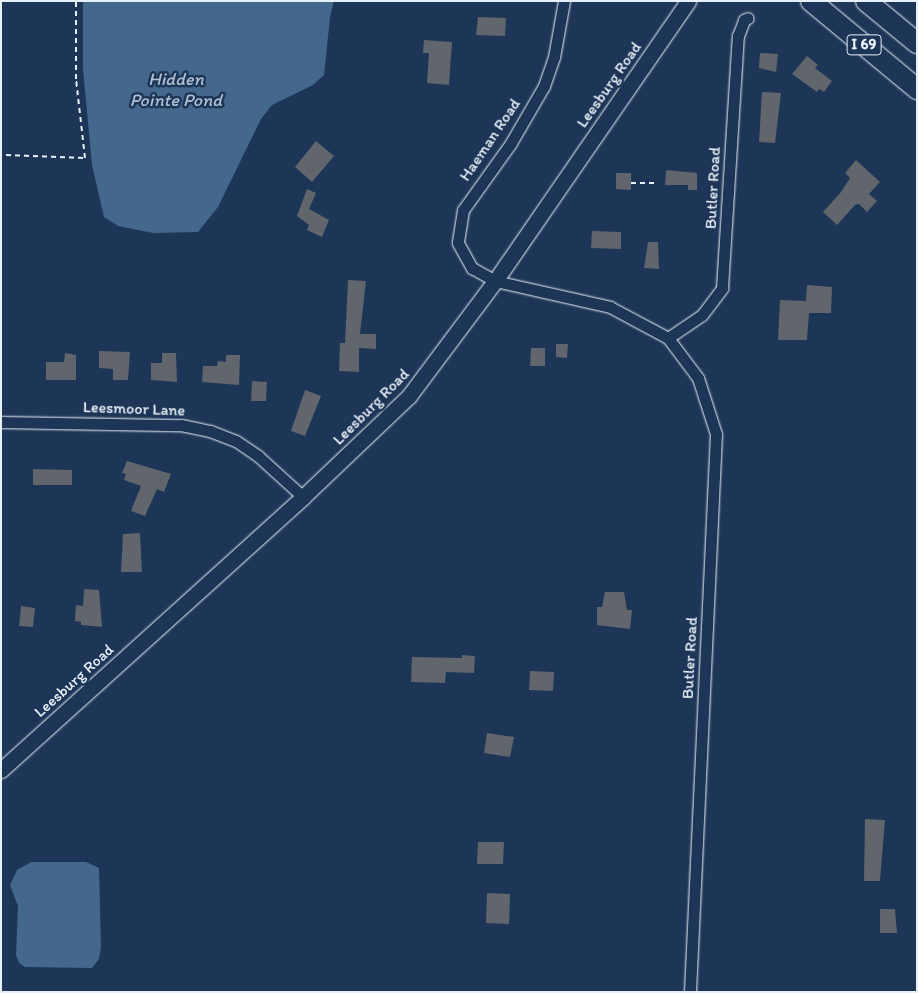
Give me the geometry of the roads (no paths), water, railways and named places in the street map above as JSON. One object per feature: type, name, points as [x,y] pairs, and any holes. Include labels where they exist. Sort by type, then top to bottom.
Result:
[{"type":"highway","name":"I 69","points":[[811,1],[917,89]]},
{"type":"highway","name":"I 69","points":[[866,1],[917,44]]},
{"type":"main road","name":"Leesburg Road","points":[[1,770],[303,497],[409,396],[495,281],[688,1]]},
{"type":"street","name":"Haeman Road","points":[[495,281],[472,268],[462,255],[458,243],[459,220],[544,86],[554,57],[564,1]]},
{"type":"street","name":"Butler Road","points":[[668,338],[702,315],[722,288],[726,260],[736,52],[741,25],[748,18]]},
{"type":"street","name":"Butler Road","points":[[495,281],[610,308],[668,338],[698,378],[716,434],[690,992]]},
{"type":"street","name":"Leesmoor Lane","points":[[1,422],[181,425],[210,431],[236,441],[258,456],[303,497]]},
{"type":"water","name":"Hidden Pointe Pond","points":[[83,1],[334,1],[330,17],[324,75],[313,85],[272,105],[261,119],[218,207],[198,232],[153,233],[118,226],[104,217],[92,165],[83,69]]},
{"type":"water","points":[[31,862],[86,862],[99,868],[101,947],[99,959],[92,968],[25,967],[19,963],[16,955],[18,906],[10,885],[17,870]]}]
